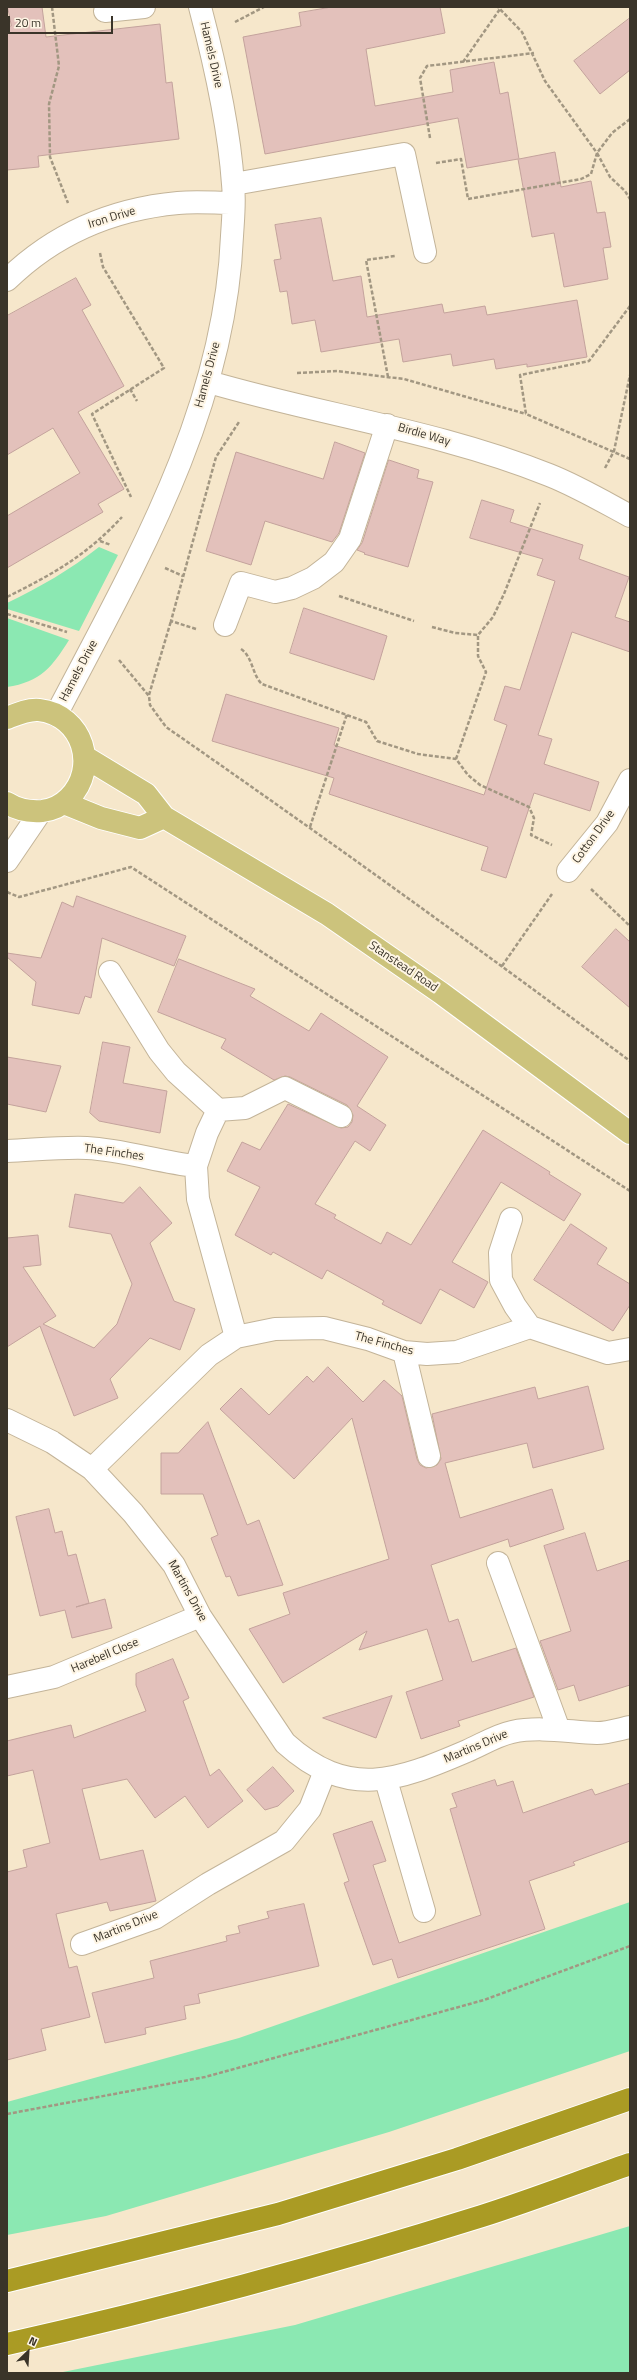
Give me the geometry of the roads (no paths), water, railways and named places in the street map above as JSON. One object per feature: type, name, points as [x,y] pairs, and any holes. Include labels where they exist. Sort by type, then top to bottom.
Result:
[{"type":"highway","points":[[7,2281],[278,2214],[457,2159],[630,2099]]},
{"type":"highway","points":[[7,2344],[105,2322],[290,2273],[483,2215],[630,2164]]},
{"type":"main road","points":[[7,718],[21,712],[39,710],[56,715],[70,725],[77,734],[85,757],[82,778],[76,790],[64,803],[48,811],[30,812],[13,807],[7,803]]},
{"type":"main road","name":"Stanstead Road","points":[[85,757],[146,794],[164,817],[333,919],[441,993],[630,1133]]},
{"type":"main road","points":[[64,803],[101,818],[140,828],[164,817]]},
{"type":"street","points":[[105,11],[144,7]]},
{"type":"street","name":"Hamels Drive","points":[[56,715],[162,508],[192,435],[208,382],[225,309],[231,258],[233,194],[222,103],[200,7]]},
{"type":"street","name":"Iron Drive","points":[[11,268],[78,229],[116,214],[233,194],[404,154],[425,252]]},
{"type":"street","name":"Birdie Way","points":[[208,382],[257,396],[387,425],[471,448],[550,475],[630,516]]},
{"type":"street","points":[[225,625],[241,583],[275,592],[292,588],[313,578],[334,562],[350,539],[387,425]]},
{"type":"street","name":"Cotton Drive","points":[[574,865],[607,823],[630,780]]},
{"type":"street","points":[[7,861],[40,811]]},
{"type":"street","points":[[110,972],[158,1051],[176,1072],[218,1110],[245,1108],[285,1088],[341,1116]]},
{"type":"street","points":[[218,1110],[207,1133],[196,1166],[198,1199],[236,1337]]},
{"type":"street","name":"The Finches","points":[[7,1151],[86,1148],[196,1166]]},
{"type":"street","points":[[511,1220],[500,1253],[501,1280],[515,1306],[530,1327],[608,1353],[630,1349]]},
{"type":"street","name":"The Finches","points":[[92,1469],[209,1355],[236,1337],[275,1329],[324,1328],[368,1339],[404,1352],[427,1354],[457,1352],[530,1327]]},
{"type":"street","points":[[404,1352],[429,1456]]},
{"type":"street","name":"Martins Drive","points":[[7,1420],[52,1442],[92,1469],[133,1513],[174,1565],[200,1616],[285,1743],[301,1758],[325,1771],[357,1780],[386,1780],[422,1770],[511,1732],[559,1730],[599,1733],[630,1727]]},
{"type":"street","points":[[498,1563],[559,1730]]},
{"type":"street","name":"Harebell Close","points":[[7,1687],[54,1677],[200,1616]]},
{"type":"street","name":"Martins Drive","points":[[82,1944],[155,1918],[208,1884],[284,1841],[310,1809],[325,1771]]},
{"type":"street","points":[[386,1780],[424,1911]]}]
